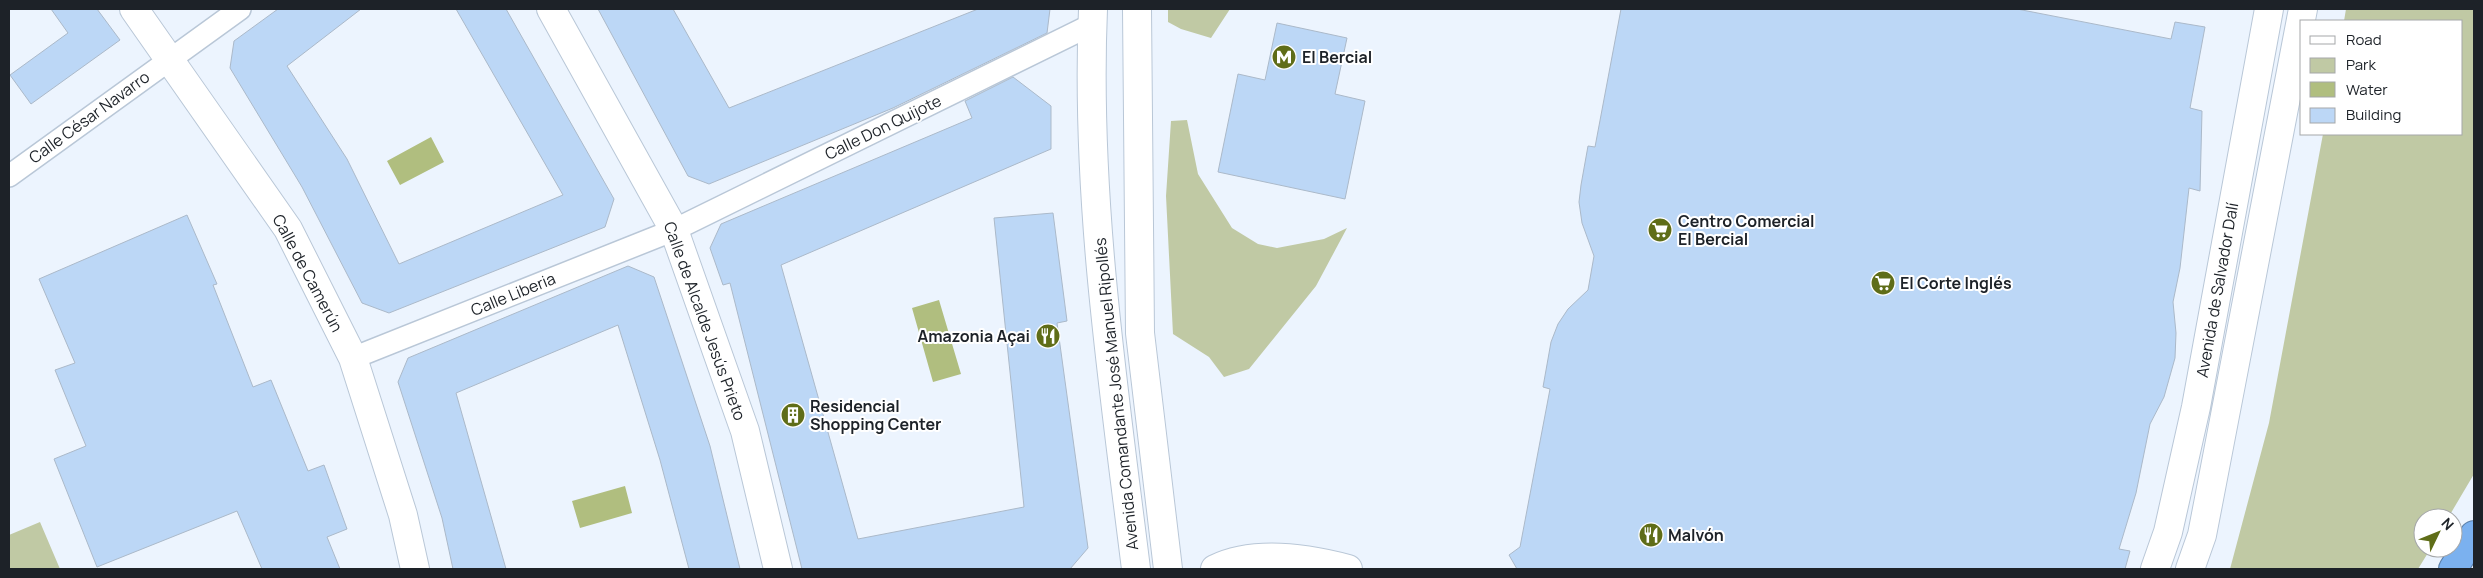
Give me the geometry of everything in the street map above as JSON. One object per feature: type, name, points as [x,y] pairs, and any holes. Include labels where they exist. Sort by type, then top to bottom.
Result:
[{"type":"highway","points":[[2453,569],[2474,535]]},
{"type":"street","name":"Calle de Camerún","points":[[134,9],[288,229],[353,358],[403,514],[415,569]]},
{"type":"street","name":"Calle César Navarro","points":[[9,176],[240,9]]},
{"type":"street","name":"Calle de Alcalde Jesús Prieto","points":[[550,9],[674,230],[745,431],[778,569]]},
{"type":"street","name":"Avenida Comandante José Manuel Ripollés","points":[[1137,9],[1140,333],[1168,569]]},
{"type":"street","name":"Avenida de Salvador Dalí","points":[[2155,569],[2168,532],[2196,407],[2269,9]]},
{"type":"street","name":"Calle Don Quijote","points":[[674,230],[1093,16]]},
{"type":"street","name":"Avenida Comandante José Manuel Ripollés","points":[[1093,16],[1093,158],[1104,308],[1136,569]]},
{"type":"street","name":"Avenida de Salvador Dalí","points":[[2190,569],[2202,535],[2300,25]]},
{"type":"street","name":"Calle Liberia","points":[[353,358],[674,230]]},
{"type":"street","points":[[1215,569],[1228,562],[1244,559],[1305,560],[1348,569]]},
{"type":"green space","points":[[1168,9],[1230,9],[1211,38],[1181,29],[1168,22]]},
{"type":"green space","points":[[2346,9],[2474,9],[2474,474],[2454,508],[2413,508],[2413,558],[2425,558],[2418,569],[2230,569],[2269,423],[2323,135],[2463,135],[2463,20],[2344,20]]},
{"type":"green space","points":[[1187,120],[1198,174],[1232,228],[1258,244],[1277,248],[1324,239],[1347,228],[1316,286],[1249,369],[1224,377],[1209,357],[1173,334],[1166,196],[1171,121]]},
{"type":"green space","points":[[40,522],[60,569],[9,569],[9,535]]},
{"type":"water","points":[[431,137],[444,162],[400,185],[387,161]]},
{"type":"water","points":[[939,300],[961,374],[933,382],[912,308]]},
{"type":"water","points":[[625,486],[632,513],[580,528],[572,501]]},
{"type":"building","points":[[51,9],[97,9],[120,40],[31,104],[10,75],[68,33]]},
{"type":"building","points":[[278,9],[361,9],[287,66],[347,159],[399,264],[563,195],[456,9],[506,9],[614,199],[605,227],[389,313],[362,303],[302,187],[230,68],[234,41]]},
{"type":"building","points":[[598,9],[673,9],[729,108],[978,9],[1050,9],[1047,33],[893,108],[709,184],[688,176]]},
{"type":"building","name":"El Corte Inglés","points":[[1621,9],[2017,9],[2171,39],[2175,22],[2205,27],[2190,108],[2202,111],[2200,191],[2189,188],[2180,268],[2173,302],[2176,333],[2175,358],[2164,397],[2150,424],[2136,493],[2119,549],[2130,551],[2125,569],[1517,569],[1509,555],[1520,547],[1550,389],[1543,387],[1551,342],[1558,324],[1568,309],[1588,290],[1594,256],[1582,223],[1579,202],[1588,146],[1595,147]]},
{"type":"building","points":[[1277,23],[1347,38],[1335,94],[1365,101],[1345,199],[1218,172],[1238,74],[1265,80]]},
{"type":"building","name":"Residencial Shopping Center","points":[[1013,77],[1051,106],[1051,149],[781,265],[858,539],[1024,507],[994,218],[1053,213],[1067,321],[1057,323],[1088,548],[1070,569],[802,569],[730,283],[723,285],[710,248],[721,224],[972,118],[965,101]]},
{"type":"building","points":[[187,215],[217,284],[213,285],[253,387],[271,380],[308,471],[324,465],[347,529],[327,537],[340,569],[262,569],[237,511],[97,567],[54,459],[86,446],[55,370],[75,363],[39,279]]},
{"type":"building","points":[[628,266],[654,277],[710,446],[740,569],[689,569],[660,460],[618,325],[456,393],[506,569],[453,569],[442,518],[398,382],[408,358]]},
{"type":"place","name":"El Bercial","points":[[1284,57]]},
{"type":"place","name":"Centro Comercial El Bercial","points":[[1660,230]]},
{"type":"place","name":"El Corte Inglés","points":[[1883,283]]},
{"type":"place","name":"Amazonia Açai","points":[[1048,336]]},
{"type":"place","name":"Residencial Shopping Center","points":[[793,415]]},
{"type":"place","name":"Malvón","points":[[1651,535]]}]
